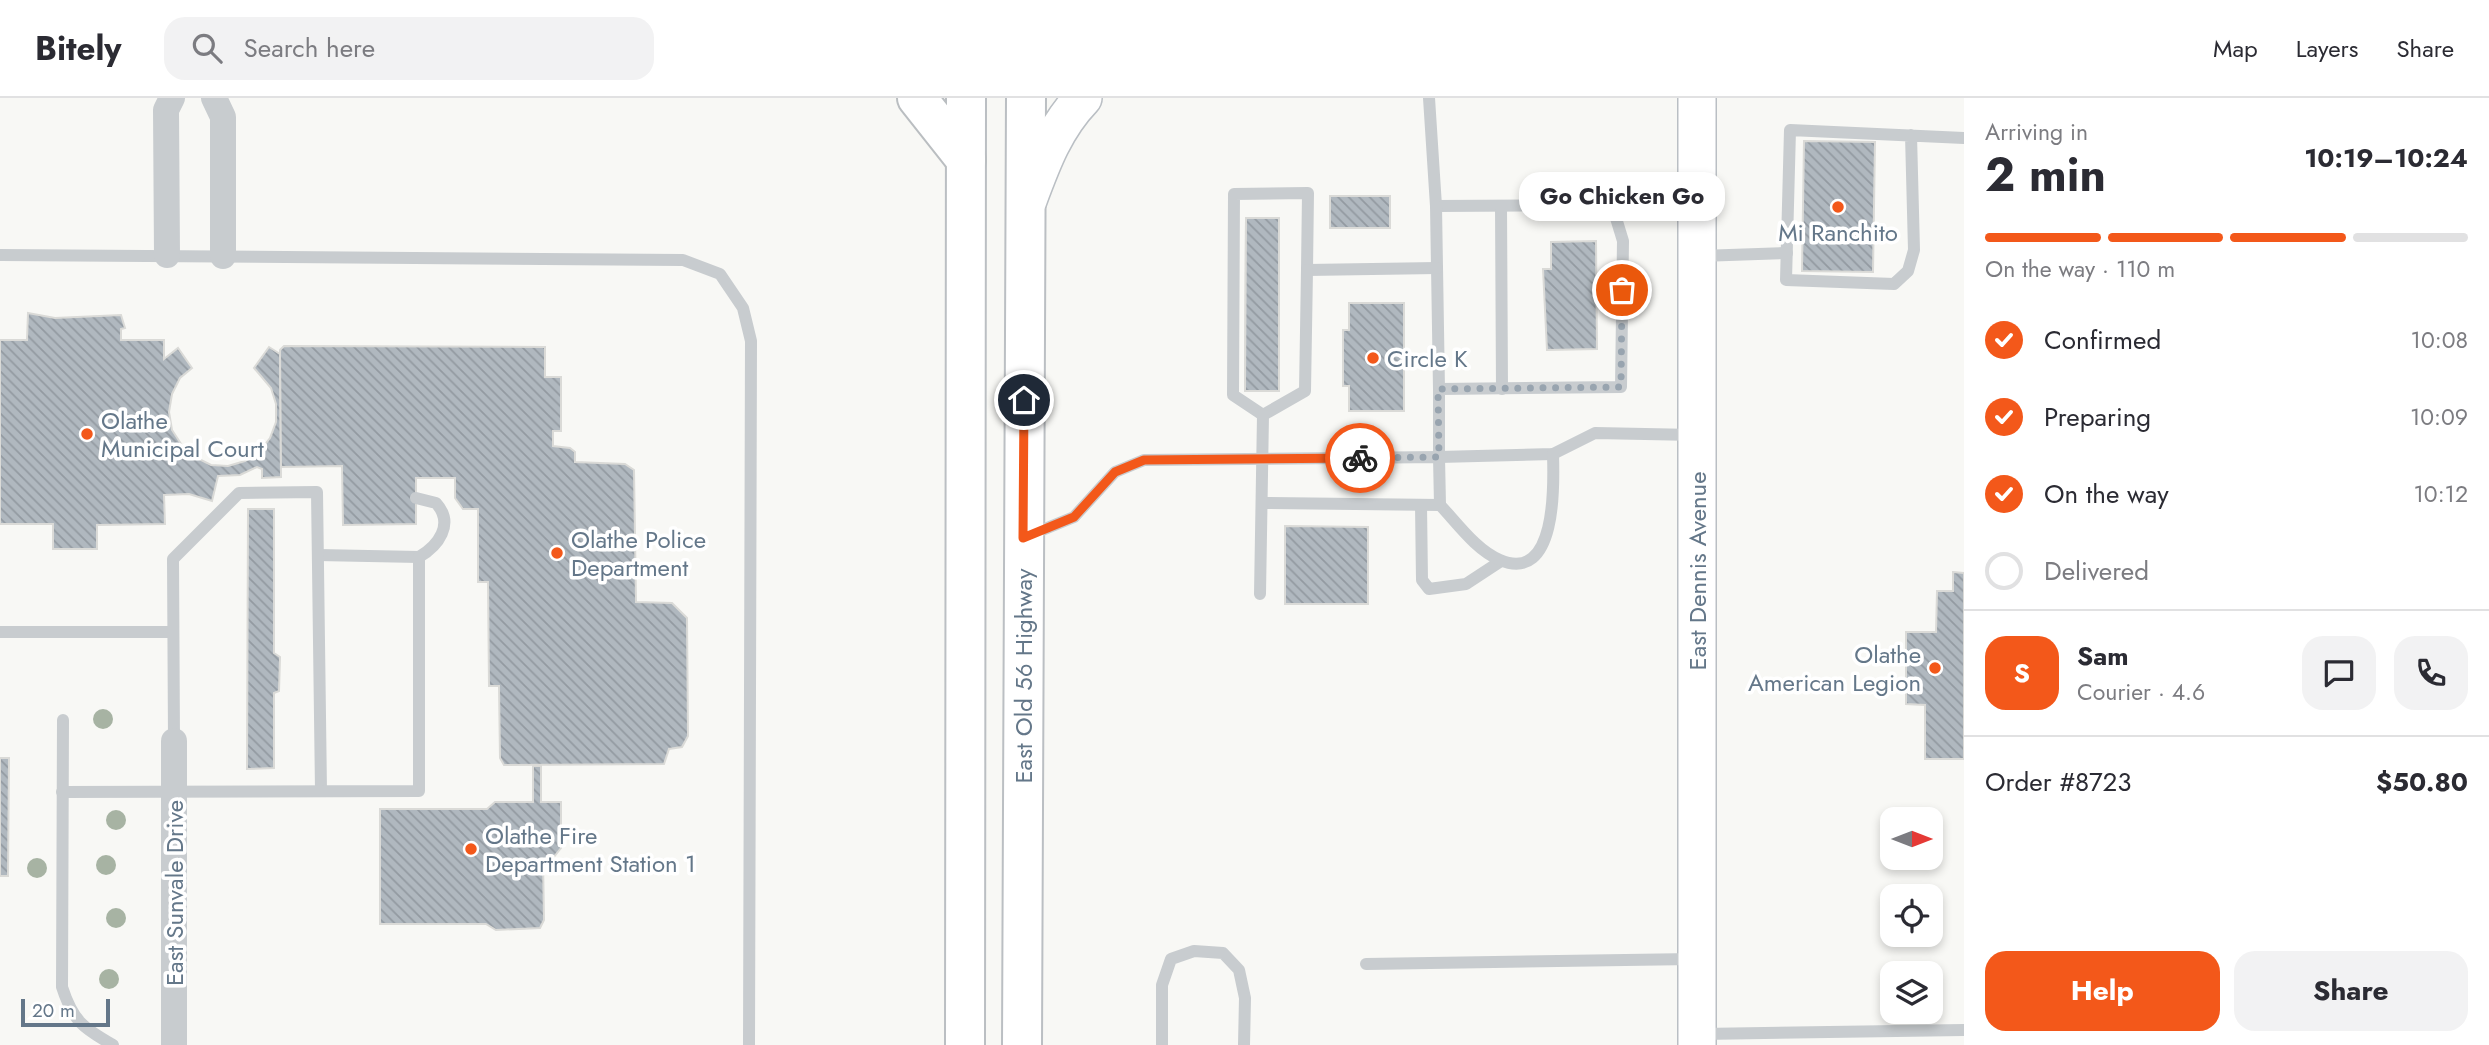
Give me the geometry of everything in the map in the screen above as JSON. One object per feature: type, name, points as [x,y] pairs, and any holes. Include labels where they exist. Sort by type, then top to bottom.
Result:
[{"type":"main road","points":[[918,98],[966,160]]},
{"type":"main road","points":[[965,1045],[966,98]]},
{"type":"main road","name":"East Old 56 Highway","points":[[1022,1045],[1026,98]]},
{"type":"street","points":[[167,255],[166,110],[172,98]]},
{"type":"street","points":[[214,98],[223,117],[223,256]]},
{"type":"street","points":[[1025,207],[1046,150],[1069,113],[1083,98]]},
{"type":"street","name":"East Dennis Avenue","points":[[1697,1040],[1698,98]]},
{"type":"street","name":"East Sunvale Drive","points":[[174,741],[174,1045]]},
{"type":"lane","points":[[1429,98],[1436,206],[1440,505],[1485,551],[1501,561],[1523,563],[1535,557],[1546,538],[1552,514],[1553,454]]},
{"type":"lane","points":[[1911,135],[1914,250],[1908,271],[1894,284],[1786,280],[1790,130],[1911,135],[1964,138]]},
{"type":"lane","points":[[1308,193],[1305,391],[1263,415],[1233,395],[1234,194],[1308,193]]},
{"type":"lane","points":[[1436,206],[1612,205],[1623,242],[1621,387],[1438,389]]},
{"type":"lane","points":[[1501,206],[1502,389]]},
{"type":"lane","points":[[1696,256],[1787,253]]},
{"type":"lane","points":[[0,256],[683,260],[720,274],[743,307],[751,341],[750,1045]]},
{"type":"lane","points":[[1307,270],[1437,268]]},
{"type":"lane","points":[[1260,594],[1263,415]]},
{"type":"lane","points":[[1023,538],[1074,517],[1115,472],[1144,460],[1553,454],[1595,433],[1697,435]]},
{"type":"lane","points":[[174,741],[173,559],[239,493],[317,492],[321,791]]},
{"type":"lane","points":[[318,555],[419,557],[434,548],[441,538],[444,521],[436,503],[416,498]]},
{"type":"lane","points":[[1262,503],[1440,505]]},
{"type":"lane","points":[[1421,505],[1422,580],[1429,589],[1466,584],[1501,561]]},
{"type":"lane","points":[[62,792],[419,791],[419,557]]},
{"type":"lane","points":[[0,632],[173,632]]},
{"type":"lane","points":[[63,720],[62,987],[69,1009],[83,1028],[113,1045]]},
{"type":"lane","points":[[1162,1045],[1162,985],[1171,959],[1194,951],[1223,953],[1240,970],[1245,998],[1244,1045]]},
{"type":"lane","points":[[1366,964],[1697,959]]},
{"type":"lane","points":[[1697,1040],[1964,1030]]},
{"type":"building","name":"Mi Ranchito","points":[[1804,141],[1875,142],[1873,272],[1802,271]]},
{"type":"building","points":[[1330,196],[1390,196],[1390,228],[1330,228]]},
{"type":"building","points":[[1330,196],[1390,196],[1390,228],[1330,228]]},
{"type":"building","points":[[1246,218],[1279,218],[1279,391],[1245,391]]},
{"type":"building","points":[[1246,218],[1279,218],[1279,391],[1245,391]]},
{"type":"building","points":[[1596,241],[1597,349],[1547,350],[1543,269],[1551,269],[1551,242]]},
{"type":"building","name":"Circle K","points":[[1349,303],[1404,303],[1404,411],[1349,411],[1349,386],[1343,386],[1343,330],[1349,330]]},
{"type":"building","name":"Circle K","points":[[1349,303],[1404,303],[1404,411],[1349,411],[1349,386],[1343,386],[1343,330],[1349,330]]},
{"type":"building","name":"Olathe Municipal Court","points":[[28,313],[55,318],[121,315],[125,328],[121,329],[121,340],[164,340],[164,359],[178,348],[192,368],[180,378],[172,394],[169,412],[172,430],[187,453],[211,465],[228,466],[245,461],[259,452],[270,438],[276,422],[276,404],[271,388],[254,368],[269,347],[280,354],[281,477],[262,478],[262,469],[257,467],[240,475],[218,476],[212,501],[189,494],[164,495],[165,524],[97,525],[97,549],[53,549],[53,524],[0,524],[0,340],[27,340]]},
{"type":"building","name":"Olathe Police Department","points":[[284,346],[545,347],[545,377],[561,377],[561,431],[553,431],[553,446],[570,448],[575,452],[575,462],[625,464],[634,470],[636,602],[672,603],[687,618],[688,736],[682,747],[669,749],[664,764],[504,765],[500,758],[499,686],[489,686],[488,582],[478,582],[478,509],[463,509],[455,498],[455,478],[416,478],[416,524],[343,525],[342,466],[281,467],[280,350]]},
{"type":"building","points":[[248,509],[274,509],[274,653],[280,657],[279,691],[274,693],[274,768],[247,769]]},
{"type":"building","points":[[1285,526],[1368,527],[1368,604],[1285,604]]},
{"type":"building","name":"Olathe American Legion","points":[[1953,572],[1964,573],[1964,759],[1925,759],[1925,705],[1906,704],[1906,632],[1936,632],[1937,591],[1953,591]]},
{"type":"building","points":[[0,758],[9,758],[8,876],[0,876]]},
{"type":"building","name":"Olathe Fire Department Station 1","points":[[533,766],[541,766],[541,802],[561,802],[561,848],[553,858],[543,860],[544,920],[540,928],[496,930],[486,924],[380,924],[380,809],[487,809],[495,802],[533,802]]},
{"type":"way so far","points":[[1360,458],[1439,457],[1438,389],[1621,387],[1622,290]]},
{"type":"place","name":"Mi Ranchito","points":[[1838,207]]},
{"type":"place","name":"Go Chicken Go","points":[[1622,290]]},
{"type":"place","name":"Circle K","points":[[1373,358]]},
{"type":"place","name":"Olathe Municipal Court","points":[[87,434]]},
{"type":"place","name":"Olathe Police Department","points":[[557,553]]},
{"type":"place","name":"Olathe American Legion","points":[[1935,668]]},
{"type":"place","name":"Olathe Fire Department Station 1","points":[[471,849]]},
{"type":"route","points":[[1024,400],[1023,538],[1074,517],[1115,472],[1144,460],[1360,458]]}]
